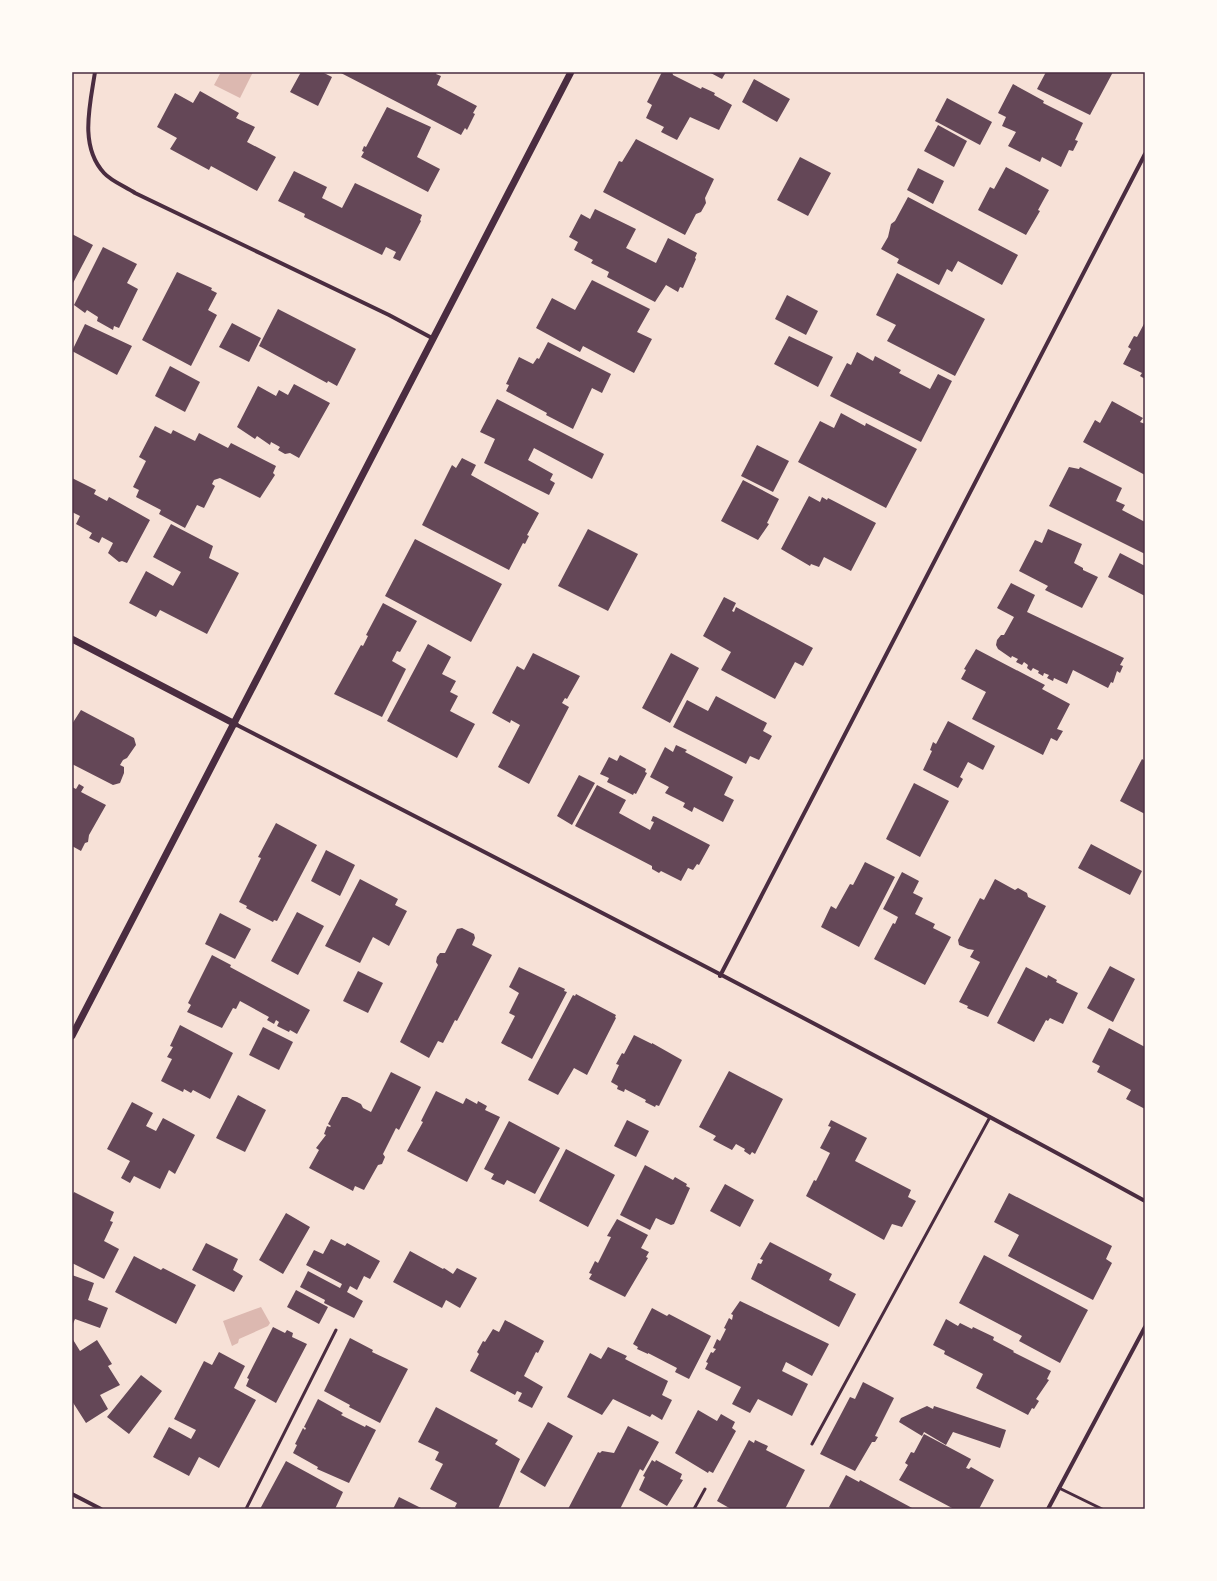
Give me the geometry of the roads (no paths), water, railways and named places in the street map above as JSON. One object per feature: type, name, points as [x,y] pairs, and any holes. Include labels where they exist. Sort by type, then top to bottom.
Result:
[{"type":"street","points":[[95,72],[89,113],[89,148],[104,173],[135,193],[389,315],[432,338]]},
{"type":"street","points":[[72,1036],[236,724],[432,338],[570,72]]},
{"type":"street","points":[[720,976],[1145,154]]},
{"type":"street","points":[[72,639],[476,847],[990,1117],[1145,1202]]},
{"type":"street","points":[[1048,1509],[1145,1327]]},
{"type":"street","points":[[72,1494],[101,1509]]},
{"type":"lane","points":[[812,1444],[990,1117]]},
{"type":"lane","points":[[246,1509],[336,1330]]},
{"type":"lane","points":[[1059,1488],[1102,1509]]},
{"type":"lane","points":[[694,1509],[705,1489]]}]
